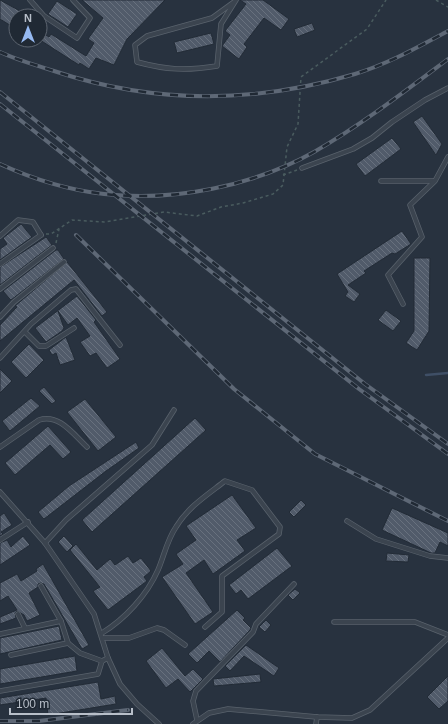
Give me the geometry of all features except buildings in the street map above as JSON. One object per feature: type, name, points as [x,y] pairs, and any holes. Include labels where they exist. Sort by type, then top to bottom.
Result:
[{"type":"lane","points":[[30,0],[44,16],[77,38],[90,18],[73,0]]},
{"type":"lane","points":[[235,1],[221,24],[216,66],[164,70],[137,62],[135,45],[147,36],[212,18],[235,1]]},
{"type":"lane","points":[[302,168],[353,149],[372,138],[392,122],[425,100],[448,88]]},
{"type":"lane","points":[[403,304],[388,275],[422,237],[417,220],[410,205],[435,181],[448,157]]},
{"type":"lane","points":[[381,181],[435,181]]},
{"type":"lane","points":[[0,236],[18,220],[33,222],[41,235],[0,264]]},
{"type":"lane","points":[[0,289],[53,248]]},
{"type":"lane","points":[[0,317],[14,302],[64,262]]},
{"type":"lane","points":[[0,358],[31,324],[71,290],[76,289],[120,345]]},
{"type":"lane","points":[[25,332],[39,346],[46,346],[74,328]]},
{"type":"lane","points":[[44,542],[66,520],[152,445],[174,410]]},
{"type":"lane","points":[[0,447],[38,420],[45,418],[51,418],[62,423],[87,447]]},
{"type":"lane","points":[[102,636],[118,623],[147,590],[158,570],[175,528],[190,508],[225,481],[252,490],[280,527],[279,534],[222,576],[222,612],[205,627]]},
{"type":"lane","points":[[0,492],[2,498],[28,522],[44,542],[94,614],[108,658],[120,684],[137,704],[159,724]]},
{"type":"lane","points":[[346,521],[376,539],[430,556],[448,558]]},
{"type":"lane","points":[[0,540],[28,522]]},
{"type":"lane","points":[[197,720],[193,701],[196,691],[253,632],[256,624],[294,584]]},
{"type":"lane","points":[[40,586],[61,621],[68,642],[80,652],[102,661]]},
{"type":"lane","points":[[18,614],[25,628]]},
{"type":"lane","points":[[0,634],[61,621]]},
{"type":"lane","points":[[193,724],[208,713],[228,709],[317,717],[352,718],[370,710],[448,637],[414,622],[334,622]]},
{"type":"lane","points":[[102,636],[129,638],[157,628],[164,630],[185,645]]},
{"type":"lane","points":[[11,655],[68,642]]},
{"type":"lane","points":[[0,691],[98,674],[102,661],[108,658]]},
{"type":"lane","points":[[316,724],[317,717]]},
{"type":"path","points":[[41,235],[51,234],[72,220],[104,222],[164,212],[197,216],[221,207],[243,203],[273,194],[283,185],[286,147],[298,124],[301,77],[367,29],[386,0]]},
{"type":"path","points":[[436,0],[448,7]]},
{"type":"path","points":[[283,175],[302,168]]},
{"type":"path","points":[[53,248],[57,241],[59,228]]},
{"type":"waterway","points":[[426,375],[448,373]]},
{"type":"railway","points":[[0,52],[20,60],[91,82],[129,90],[204,96],[241,95],[279,91],[317,84],[355,74],[391,60],[448,31]]},
{"type":"railway","points":[[0,164],[51,183],[77,190],[104,194],[158,196],[212,189],[265,174],[314,152],[399,96],[448,59]]},
{"type":"railway","points":[[0,92],[365,384],[448,444]]},
{"type":"railway","points":[[0,104],[359,389],[448,454]]},
{"type":"railway","points":[[76,235],[234,389],[315,454],[448,521]]},
{"type":"railway","points":[[0,721],[39,721],[128,710]]}]
